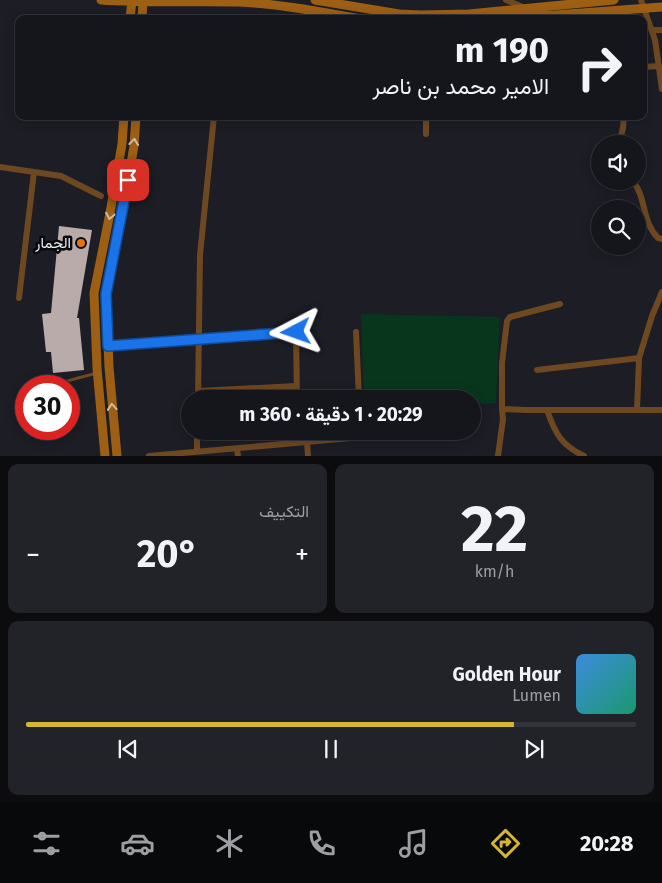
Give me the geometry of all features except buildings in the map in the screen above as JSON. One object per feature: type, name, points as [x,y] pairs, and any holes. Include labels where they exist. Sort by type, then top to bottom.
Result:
[{"type":"street","points":[[100,0],[240,2],[305,9],[339,15]]},
{"type":"street","points":[[315,0],[399,14],[469,14],[614,0]]},
{"type":"street","points":[[506,0],[525,8]]},
{"type":"street","points":[[130,15],[132,1]]},
{"type":"street","points":[[142,15],[143,1]]},
{"type":"street","points":[[538,15],[642,4],[662,7]]},
{"type":"street","points":[[647,17],[656,40],[662,89]]},
{"type":"street","points":[[652,30],[662,30]]},
{"type":"street","points":[[647,67],[659,66]]},
{"type":"street","points":[[105,456],[97,373],[94,293],[119,164],[124,120]]},
{"type":"street","points":[[117,456],[108,367],[106,294],[134,146],[136,120]]},
{"type":"street","points":[[198,390],[200,255],[214,120]]},
{"type":"street","points":[[426,120],[426,134]]},
{"type":"street","points":[[621,135],[624,120]]},
{"type":"street","points":[[0,168],[61,176],[101,196]]},
{"type":"street","points":[[18,298],[34,172]]},
{"type":"street","points":[[639,190],[649,226],[658,238],[662,239]]},
{"type":"street","points":[[637,410],[639,358],[644,337],[659,304],[662,292]]},
{"type":"street","points":[[498,456],[503,420],[502,363],[508,318],[560,304]]},
{"type":"street","points":[[108,346],[296,332],[296,390]]},
{"type":"street","points":[[356,332],[359,390]]},
{"type":"street","points":[[537,370],[639,358]]},
{"type":"street","points":[[218,390],[296,386]]},
{"type":"street","points":[[502,409],[662,410]]},
{"type":"street","points":[[547,410],[553,428],[562,440],[584,456]]},
{"type":"street","points":[[197,440],[197,451]]},
{"type":"street","points":[[149,456],[329,440]]},
{"type":"street","points":[[307,442],[308,456]]},
{"type":"street","points":[[238,448],[238,456]]},
{"type":"lane","points":[[80,378],[97,373]]},
{"type":"green space","points":[[361,314],[500,317],[496,403],[481,404],[481,390],[364,390]]},
{"type":"place","name":"الجمار","points":[[81,243]]},
{"type":"route","points":[[128,180],[106,294],[108,346],[296,332]]}]
